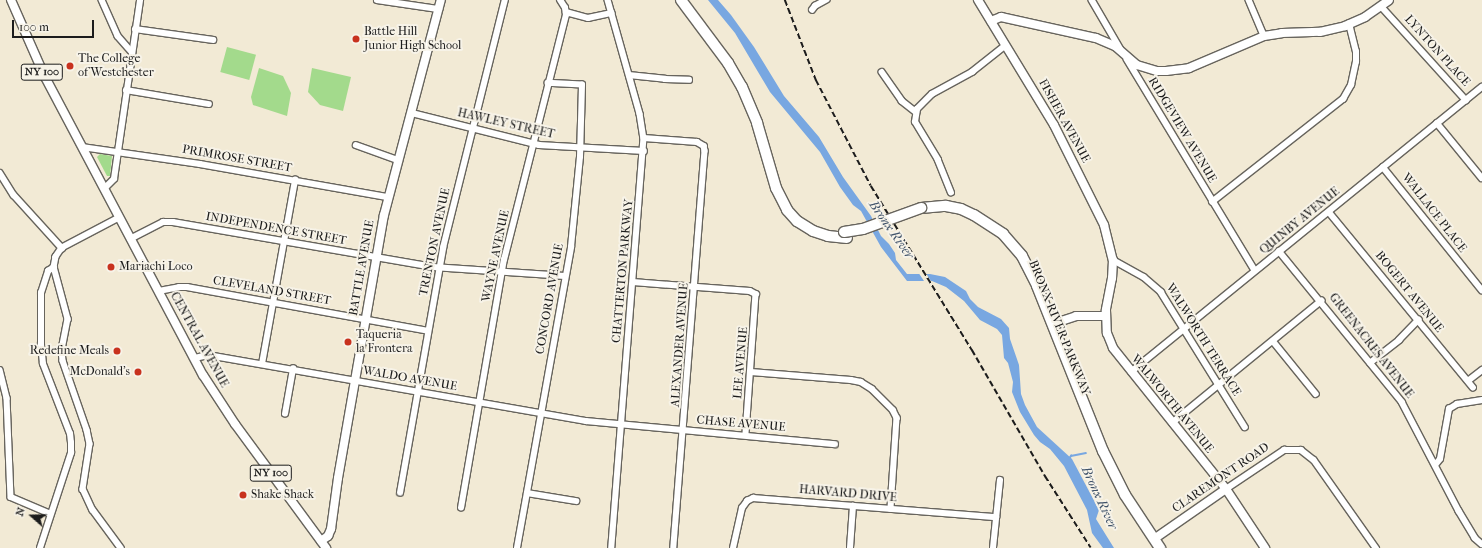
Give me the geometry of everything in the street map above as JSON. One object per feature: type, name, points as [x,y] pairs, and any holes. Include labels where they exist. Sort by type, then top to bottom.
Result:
[{"type":"highway","name":"BRONX RIVER PARKWAY","points":[[681,0],[723,55],[742,87],[757,123],[776,188],[787,210],[797,221],[813,232],[828,236],[845,235],[941,206],[960,209],[983,220],[1003,234],[1016,248],[1030,268],[1108,462],[1152,543]]},
{"type":"highway","name":"BRONX RIVER PARKWAY","points":[[689,0],[736,63],[750,89],[764,125],[782,185],[790,202],[799,214],[814,225],[845,235]]},
{"type":"highway","name":"BRONX RIVER PARKWAY","points":[[922,211],[948,213],[970,220],[994,236],[1017,260],[1028,281],[1100,460],[1118,494],[1152,543],[1160,548]]},
{"type":"street","name":"CENTRAL AVENUE","points":[[12,0],[42,72],[195,358],[222,405],[323,545]]},
{"type":"street","points":[[102,0],[118,36],[132,52]]},
{"type":"street","points":[[104,189],[113,181],[140,0]]},
{"type":"street","points":[[377,0],[439,9]]},
{"type":"street","name":"BATTLE AVENUE","points":[[323,545],[331,529],[354,380],[388,197],[412,113],[441,0]]},
{"type":"street","name":"TRENTON AVENUE","points":[[400,493],[439,268],[472,128],[505,0]]},
{"type":"street","points":[[560,0],[566,12],[588,18],[612,13]]},
{"type":"street","name":"CHATTERTON PARKWAY","points":[[608,0],[642,120],[644,138],[634,282],[612,548]]},
{"type":"street","points":[[812,10],[815,6],[826,0]]},
{"type":"street","name":"FISHER AVENUE","points":[[978,0],[1041,103],[1073,162],[1104,225],[1113,260]]},
{"type":"street","name":"RIDGEVIEW AVENUE","points":[[1092,0],[1212,202],[1256,270]]},
{"type":"street","points":[[1249,0],[1264,36]]},
{"type":"street","points":[[991,21],[1001,17],[1090,36],[1115,46],[1132,62],[1144,67],[1157,71],[1178,70],[1264,36],[1282,33],[1320,32],[1349,24],[1379,3],[1389,0]]},
{"type":"street","name":"LYNTON PLACE","points":[[1379,3],[1466,100]]},
{"type":"street","name":"WAYNE AVENUE","points":[[461,508],[502,272],[566,12]]},
{"type":"street","points":[[1212,202],[1343,99],[1351,85],[1356,62],[1354,44],[1349,24]]},
{"type":"street","points":[[135,29],[213,40]]},
{"type":"street","points":[[951,193],[938,160],[915,122],[916,112],[922,102],[932,94],[972,72],[1006,45]]},
{"type":"street","points":[[882,72],[902,101],[916,112]]},
{"type":"street","points":[[629,75],[665,80],[689,80]]},
{"type":"street","name":"CONCORD AVENUE","points":[[517,548],[574,222],[580,148],[582,85],[548,83]]},
{"type":"street","name":"QUINBY AVENUE","points":[[1132,372],[1482,87]]},
{"type":"street","points":[[126,90],[209,104]]},
{"type":"street","name":"HAWLEY STREET","points":[[412,113],[534,144],[644,151]]},
{"type":"street","points":[[1437,123],[1481,174]]},
{"type":"street","name":"ALEXANDER AVENUE","points":[[644,138],[694,141],[702,144],[705,148],[674,548]]},
{"type":"street","points":[[356,145],[398,160]]},
{"type":"street","name":"PRIMROSE STREET","points":[[82,147],[200,164],[388,197]]},
{"type":"street","name":"WALLACE PLACE","points":[[1383,167],[1482,290]]},
{"type":"street","points":[[0,173],[14,194],[62,248]]},
{"type":"street","points":[[262,364],[295,180]]},
{"type":"street","name":"BOGERT AVENUE","points":[[1329,212],[1472,387]]},
{"type":"street","points":[[119,218],[62,248],[56,257],[54,267],[68,318],[62,351],[63,361],[87,430],[90,444],[83,489],[93,510],[121,548]]},
{"type":"street","name":"INDEPENDENCE STREET","points":[[130,239],[158,224],[168,221],[439,268],[565,276]]},
{"type":"street","name":"GREENACRES AVENUE","points":[[1279,251],[1402,402],[1436,464],[1459,511],[1475,538],[1482,544]]},
{"type":"street","name":"WALWORTH AVENUE","points":[[1113,260],[1106,316],[1108,333],[1113,348],[1226,489],[1265,548]]},
{"type":"street","name":"WALWORTH TERRACE","points":[[1113,260],[1144,277],[1164,296],[1245,427]]},
{"type":"street","points":[[40,548],[71,453],[71,442],[68,426],[43,364],[40,306],[43,284],[48,271],[54,267]]},
{"type":"street","points":[[634,282],[695,286]]},
{"type":"street","name":"LEE AVENUE","points":[[695,286],[755,292],[757,300],[746,435]]},
{"type":"street","name":"CLEVELAND STREET","points":[[159,291],[187,287],[428,331]]},
{"type":"street","points":[[1172,423],[1321,301]]},
{"type":"street","points":[[1052,324],[1080,316],[1106,316]]},
{"type":"street","points":[[1370,363],[1399,340],[1418,320]]},
{"type":"street","points":[[1272,341],[1316,394]]},
{"type":"street","name":"WALDO AVENUE","points":[[195,358],[208,355],[586,421],[622,424]]},
{"type":"street","points":[[0,370],[8,398],[11,497],[51,514]]},
{"type":"street","points":[[284,414],[292,370]]},
{"type":"street","points":[[1468,381],[1482,370]]},
{"type":"street","points":[[751,372],[856,381],[869,386],[891,407],[895,412],[897,421],[891,508]]},
{"type":"street","points":[[1436,464],[1440,458],[1449,409],[1457,404],[1482,400]]},
{"type":"street","name":"CHASE AVENUE","points":[[622,424],[835,444]]},
{"type":"street","name":"CLAREMONT ROAD","points":[[1152,543],[1226,489],[1284,450],[1301,450],[1314,460],[1376,548]]},
{"type":"street","points":[[993,548],[1000,480]]},
{"type":"street","points":[[527,493],[576,501]]},
{"type":"street","name":"HARVARD DRIVE","points":[[733,548],[741,511],[750,499],[757,498],[996,517]]},
{"type":"street","points":[[850,548],[853,506]]},
{"type":"green space","points":[[227,47],[256,55],[249,80],[220,72]]},
{"type":"green space","points":[[259,68],[283,76],[291,93],[287,116],[253,105],[251,97]]},
{"type":"green space","points":[[312,68],[351,77],[343,111],[320,105],[308,92]]},
{"type":"green space","points":[[100,154],[112,156],[110,176],[107,176],[97,157]]},
{"type":"water","points":[[708,0],[718,0],[731,15],[754,47],[784,96],[819,137],[843,177],[871,216],[881,236],[895,253],[896,260],[907,274],[930,274],[945,277],[966,291],[970,299],[978,307],[1001,319],[1009,328],[1010,339],[1019,365],[1021,394],[1025,405],[1037,427],[1072,459],[1099,510],[1096,519],[1114,548],[1103,548],[1092,533],[1087,510],[1064,466],[1050,449],[1040,442],[1034,435],[1020,412],[1012,392],[1013,382],[1008,363],[1004,358],[1002,335],[997,329],[980,320],[964,301],[946,287],[932,281],[907,281],[881,247],[861,211],[853,205],[840,187],[820,152],[770,92],[735,33]]},
{"type":"pier","points":[[918,272],[925,272],[931,281],[924,281]]},
{"type":"waterway","points":[[1069,459],[1071,456],[1086,453]]},
{"type":"railway","points":[[785,0],[816,80],[871,186],[972,350],[1045,476],[1091,548]]},
{"type":"place","name":"Battle Hill Junior High School","points":[[356,39]]},
{"type":"place","name":"The College of Westchester","points":[[70,66]]},
{"type":"place","name":"Mariachi Loco","points":[[111,267]]},
{"type":"place","name":"Taqueria la Frontera","points":[[348,342]]},
{"type":"place","name":"Redefine Meals","points":[[117,351]]},
{"type":"place","name":"McDonald's","points":[[138,372]]},
{"type":"place","name":"Shake Shack","points":[[243,495]]},
{"type":"water label","name":"Bronx River","points":[[891,230]]},
{"type":"water label","name":"Bronx River","points":[[1099,498]]}]
